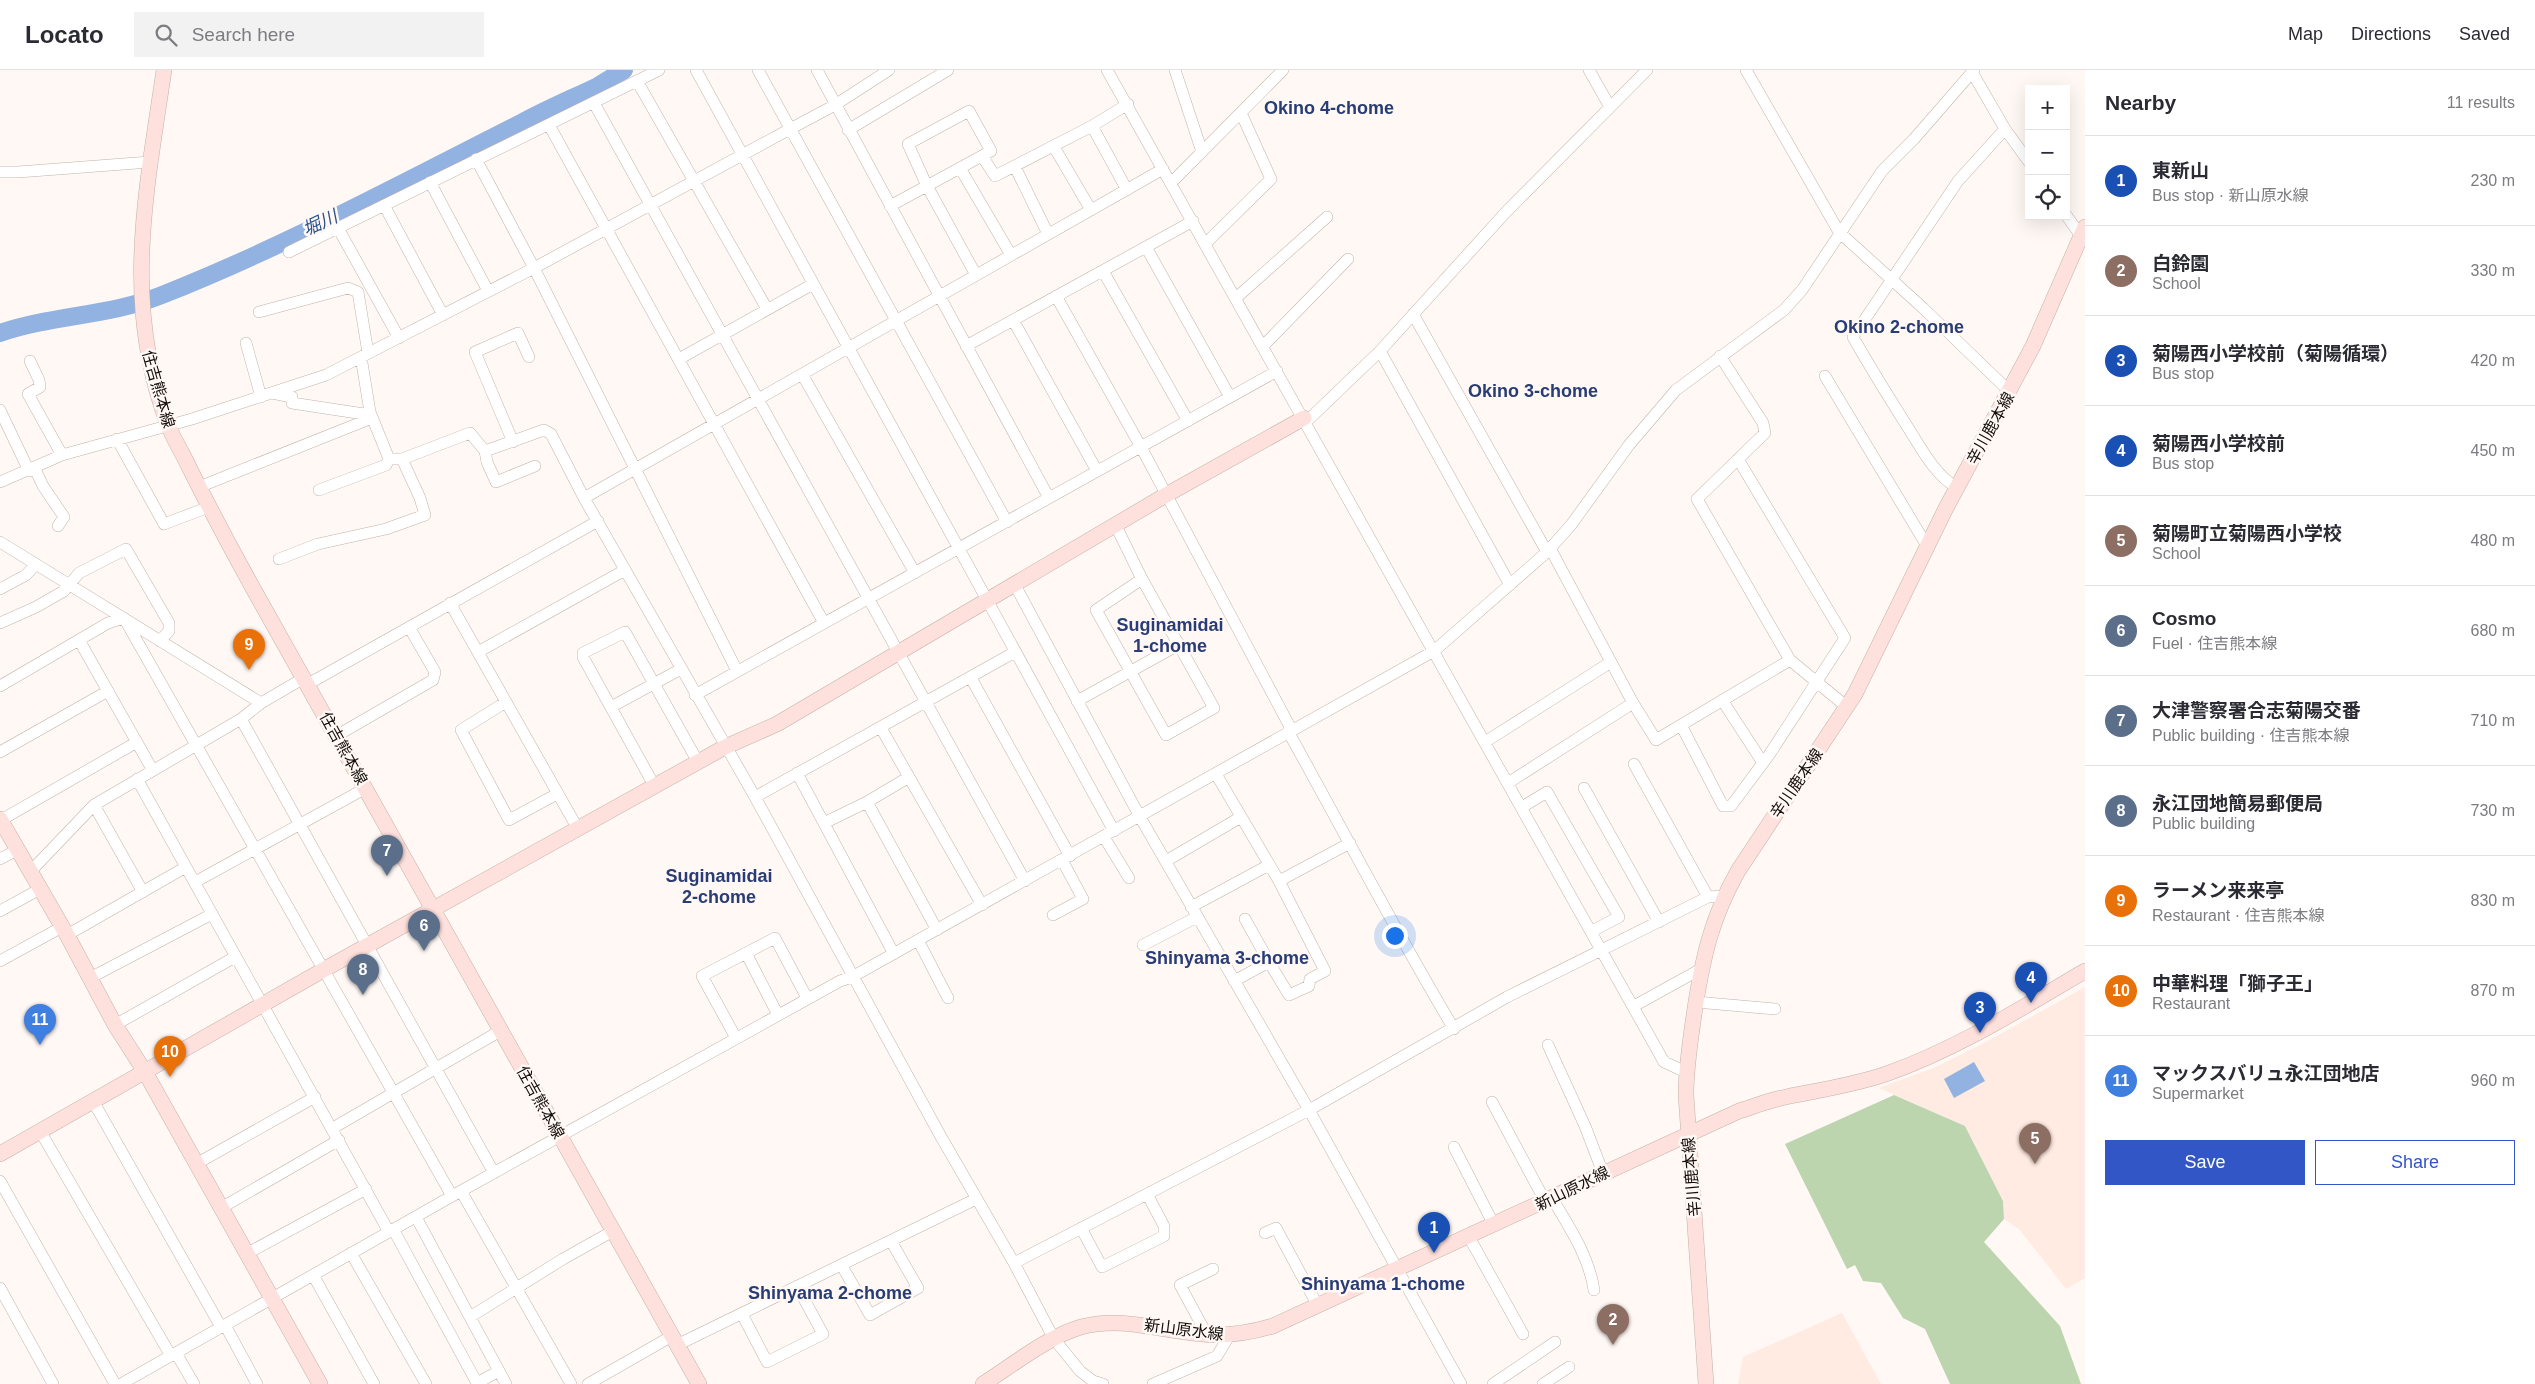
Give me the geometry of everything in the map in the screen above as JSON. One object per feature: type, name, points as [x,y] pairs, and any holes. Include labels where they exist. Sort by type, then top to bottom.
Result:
[{"type":"main road","name":"住吉熊本線","points":[[164,70],[143,208],[140,255],[142,318],[154,381],[168,426],[209,507],[500,1031],[699,1384]]},
{"type":"main road","name":"辛川鹿本線","points":[[1706,1384],[1699,1260],[1688,1135],[1686,1072],[1701,968],[1710,931],[1724,896],[1738,871],[1847,707],[1872,662],[1927,546],[2010,392],[2049,311],[2083,231]]},
{"type":"main road","points":[[0,1154],[325,969],[725,747],[777,724],[898,651],[1015,585],[1166,495],[1305,420]]},
{"type":"main road","points":[[0,820],[65,931],[115,1025],[145,1072],[320,1384]]},
{"type":"main road","name":"新山原水線","points":[[983,1384],[1054,1340],[1080,1328],[1108,1323],[1136,1323],[1207,1335],[1229,1336],[1273,1326],[1739,1111],[1785,1097],[1836,1088],[1884,1075],[1932,1057],[1980,1033],[2085,971]]},
{"type":"street","points":[[289,252],[659,70]]},
{"type":"street","points":[[696,70],[1015,652],[1109,834],[1129,878]]},
{"type":"street","points":[[758,70],[1006,522]]},
{"type":"street","points":[[817,70],[1049,498]]},
{"type":"street","points":[[0,482],[32,470],[62,455],[168,426],[326,375],[534,268],[790,130],[835,105],[875,74],[889,70]]},
{"type":"street","points":[[848,130],[948,70]]},
{"type":"street","points":[[1107,70],[1128,104],[1664,1062],[1686,1072]]},
{"type":"street","points":[[1175,70],[1202,152]]},
{"type":"street","points":[[1589,70],[1610,107]]},
{"type":"street","points":[[1305,420],[1380,351],[1506,212],[1647,70]]},
{"type":"street","points":[[1746,70],[1839,232],[2010,392]]},
{"type":"street","points":[[1171,183],[1281,71]]},
{"type":"street","points":[[127,1383],[173,1354],[457,1193],[807,998],[852,977],[894,954],[1434,651],[1549,550],[1571,525],[1629,444],[1676,390],[1784,310],[1802,290],[1839,232],[1882,171],[1914,139],[1973,71],[2005,129],[2025,156]]},
{"type":"street","points":[[637,81],[767,309]]},
{"type":"street","points":[[594,103],[1025,881]]},
{"type":"street","points":[[982,156],[995,176],[1054,147],[1128,104]]},
{"type":"street","points":[[890,206],[927,186],[991,151],[969,111],[908,144],[927,186],[976,275]]},
{"type":"street","points":[[1205,244],[1271,179],[1240,113]]},
{"type":"street","points":[[549,125],[824,623]]},
{"type":"street","points":[[1092,126],[1127,190]]},
{"type":"street","points":[[1957,488],[1944,480],[1925,454],[1853,337],[1958,181],[2005,129]]},
{"type":"street","points":[[1054,147],[1091,210]]},
{"type":"street","points":[[476,159],[534,268],[737,671]]},
{"type":"street","points":[[0,172],[150,162]]},
{"type":"street","points":[[1015,167],[1048,234]]},
{"type":"street","points":[[960,168],[1011,256]]},
{"type":"street","points":[[584,498],[1163,169]]},
{"type":"street","points":[[430,182],[488,291]]},
{"type":"street","points":[[384,205],[443,314]]},
{"type":"street","points":[[1236,298],[1327,217]]},
{"type":"street","points":[[2070,219],[2083,231]]},
{"type":"street","points":[[966,346],[1193,222]]},
{"type":"street","points":[[338,228],[399,338]]},
{"type":"street","points":[[1146,247],[1230,397]]},
{"type":"street","points":[[1263,346],[1348,259]]},
{"type":"street","points":[[1103,271],[1188,421]]},
{"type":"street","points":[[679,359],[812,284]]},
{"type":"street","points":[[260,312],[348,288],[358,292],[371,415],[389,459],[386,465],[342,476],[319,490]]},
{"type":"street","points":[[1056,296],[1141,447],[1289,725],[1289,733],[1378,894],[1392,924],[1454,1028]]},
{"type":"street","points":[[1413,314],[1549,550],[1632,703],[1656,740],[1790,660]]},
{"type":"street","points":[[1013,320],[1097,471]]},
{"type":"street","points":[[513,442],[475,352],[518,333],[529,357]]},
{"type":"street","points":[[246,343],[266,395]]},
{"type":"street","points":[[1380,351],[1510,585]]},
{"type":"street","points":[[1720,356],[1763,423],[1765,433],[1697,499],[1790,660],[1847,707]]},
{"type":"street","points":[[30,360],[40,387],[28,394],[62,455]]},
{"type":"street","points":[[695,695],[1277,371]]},
{"type":"street","points":[[802,374],[915,572]]},
{"type":"street","points":[[1825,376],[1927,546]]},
{"type":"street","points":[[266,395],[292,397],[292,403],[371,415]]},
{"type":"street","points":[[0,410],[32,470],[64,517],[58,526]]},
{"type":"street","points":[[199,488],[371,415]]},
{"type":"street","points":[[485,450],[544,430],[552,434],[584,498],[755,797],[852,977],[976,1199],[1014,1262],[1054,1340],[1089,1381],[1103,1384]]},
{"type":"street","points":[[389,459],[402,459],[470,433],[485,450],[487,462],[496,482],[535,466]]},
{"type":"street","points":[[117,439],[164,524],[209,507]]},
{"type":"street","points":[[279,559],[318,544],[386,529],[425,515],[420,498],[402,459]]},
{"type":"street","points":[[1681,725],[1723,806],[1730,806],[1763,763],[1845,638],[1738,459]]},
{"type":"street","points":[[30,872],[94,805],[152,769],[241,719],[261,703],[409,627],[598,521]]},
{"type":"street","points":[[1116,526],[1142,580],[1180,644],[1214,708],[1166,734],[1096,610],[1142,580]]},
{"type":"street","points":[[0,542],[261,703]]},
{"type":"street","points":[[0,623],[36,607],[64,591],[79,573],[126,549],[169,624],[169,631],[160,640]]},
{"type":"street","points":[[0,589],[26,575],[36,564]]},
{"type":"street","points":[[478,652],[625,570]]},
{"type":"street","points":[[1015,585],[1140,817],[1309,1110],[1461,1384]]},
{"type":"street","points":[[450,603],[578,829]]},
{"type":"street","points":[[0,686],[108,623],[124,618]]},
{"type":"street","points":[[124,618],[394,1093],[516,1288],[571,1384]]},
{"type":"street","points":[[336,736],[433,680],[435,672],[409,627]]},
{"type":"street","points":[[655,787],[583,657],[583,653],[626,632],[698,762]]},
{"type":"street","points":[[79,640],[152,769]]},
{"type":"street","points":[[1077,701],[1180,644]]},
{"type":"street","points":[[755,797],[926,704],[1015,652]]},
{"type":"street","points":[[1485,742],[1611,662]]},
{"type":"street","points":[[611,707],[681,669]]},
{"type":"street","points":[[971,678],[1066,858],[1083,899],[1053,915]]},
{"type":"street","points":[[0,752],[108,691]]},
{"type":"street","points":[[1722,700],[1763,763]]},
{"type":"street","points":[[506,702],[461,730],[509,820],[557,794]]},
{"type":"street","points":[[1508,783],[1632,703]]},
{"type":"street","points":[[241,719],[494,1173]]},
{"type":"street","points":[[881,728],[982,905]]},
{"type":"street","points":[[0,820],[137,742]]},
{"type":"street","points":[[1634,764],[1708,897]]},
{"type":"street","points":[[797,773],[894,954]]},
{"type":"street","points":[[1216,774],[1279,881],[1325,971],[1310,979],[1309,986],[1289,995],[1244,918]]},
{"type":"street","points":[[824,822],[868,802],[910,777]]},
{"type":"street","points":[[137,779],[262,1005],[477,1383],[499,1371]]},
{"type":"street","points":[[195,882],[366,788]]},
{"type":"street","points":[[1584,788],[1659,922]]},
{"type":"street","points":[[1522,807],[1547,792],[1619,917],[1592,931]]},
{"type":"street","points":[[868,802],[937,930]]},
{"type":"street","points":[[94,805],[143,892]]},
{"type":"street","points":[[1166,861],[1241,817]]},
{"type":"street","points":[[1279,881],[1350,843]]},
{"type":"street","points":[[0,859],[16,850]]},
{"type":"street","points":[[1143,945],[1269,865]]},
{"type":"street","points":[[0,961],[143,892],[186,867]]},
{"type":"street","points":[[0,911],[40,889]]},
{"type":"street","points":[[1014,1262],[1309,1110],[1507,997],[1708,897],[1724,896]]},
{"type":"street","points":[[90,978],[212,914]]},
{"type":"street","points":[[736,1038],[702,976],[775,938],[807,998]]},
{"type":"street","points":[[918,940],[948,998]]},
{"type":"street","points":[[746,954],[778,1015]]},
{"type":"street","points":[[115,1025],[235,956]]},
{"type":"street","points":[[1234,981],[1269,962]]},
{"type":"street","points":[[1634,1006],[1701,968]]},
{"type":"street","points":[[1696,1002],[1775,1009]]},
{"type":"street","points":[[333,1128],[500,1031]]},
{"type":"street","points":[[1548,1045],[1585,1126],[1603,1173]]},
{"type":"street","points":[[196,1164],[315,1097]]},
{"type":"street","points":[[93,1101],[257,1384]]},
{"type":"street","points":[[1492,1102],[1548,1200],[1583,1253],[1592,1277],[1594,1290]]},
{"type":"street","points":[[40,1131],[173,1354],[194,1384]]},
{"type":"street","points":[[221,1208],[339,1140]]},
{"type":"street","points":[[1454,1147],[1494,1225]]},
{"type":"street","points":[[0,1181],[115,1384]]},
{"type":"street","points":[[246,1254],[366,1189]]},
{"type":"street","points":[[1081,1228],[1102,1268],[1164,1236],[1164,1226],[1147,1194]]},
{"type":"street","points":[[588,1384],[674,1341],[742,1314],[976,1199]]},
{"type":"street","points":[[416,1217],[506,1384]]},
{"type":"street","points":[[1265,1233],[1276,1228],[1318,1306]]},
{"type":"street","points":[[470,1317],[613,1232]]},
{"type":"street","points":[[1469,1237],[1523,1334]]},
{"type":"street","points":[[842,1266],[870,1315],[918,1288],[891,1241]]},
{"type":"street","points":[[351,1253],[426,1384]]},
{"type":"street","points":[[1207,1335],[1180,1285],[1213,1269]]},
{"type":"street","points":[[313,1275],[374,1384]]},
{"type":"street","points":[[742,1314],[767,1362],[823,1334],[797,1286]]},
{"type":"street","points":[[0,1288],[52,1384]]},
{"type":"street","points":[[1153,1384],[1217,1356],[1222,1352],[1229,1336]]},
{"type":"street","points":[[1493,1384],[1555,1342]]},
{"type":"street","points":[[1543,1384],[1568,1367]]},
{"type":"shaded area","points":[[2085,987],[2085,1278],[2066,1289],[2020,1230],[2004,1219],[2003,1201],[1965,1126],[1879,1088],[1936,1067],[1984,1043]]},
{"type":"shaded area","points":[[1842,1313],[1881,1384],[1738,1384],[1743,1357]]},
{"type":"green space","points":[[1894,1095],[1965,1126],[2003,1201],[2004,1219],[1984,1242],[2060,1326],[2081,1384],[1950,1384],[1925,1329],[1903,1318],[1881,1283],[1863,1281],[1855,1265],[1847,1269],[1785,1144]]},
{"type":"water","points":[[1974,1062],[1985,1081],[1954,1098],[1944,1079]]},
{"type":"waterway","name":"堀川","points":[[0,333],[40,322],[102,312],[142,302],[208,276],[344,213],[598,86],[624,70]]},
{"type":"place","name":"ラーメン来来亭","points":[[249,670]]},
{"type":"place","name":"大津警察署合志菊陽交番","points":[[387,876]]},
{"type":"place","name":"Cosmo","points":[[424,951]]},
{"type":"place","name":"永江団地簡易郵便局","points":[[363,995]]},
{"type":"place","name":"菊陽西小学校前","points":[[2031,1003]]},
{"type":"place","name":"菊陽西小学校前（菊陽循環）","points":[[1980,1033]]},
{"type":"place","name":"マックスバリュ永江団地店","points":[[40,1045]]},
{"type":"place","name":"中華料理「獅子王」","points":[[170,1077]]},
{"type":"place","name":"菊陽町立菊陽西小学校","points":[[2035,1164]]},
{"type":"place","name":"東新山","points":[[1434,1253]]},
{"type":"place","name":"白鈴園","points":[[1613,1345]]},
{"type":"district","name":"Okino 4-chome","points":[[1329,108]]},
{"type":"district","name":"Okino 2-chome","points":[[1899,327]]},
{"type":"district","name":"Okino 3-chome","points":[[1533,391]]},
{"type":"district","name":"Suginamidai 1-chome","points":[[1170,635]]},
{"type":"district","name":"Suginamidai 2-chome","points":[[719,886]]},
{"type":"district","name":"Shinyama 3-chome","points":[[1227,958]]},
{"type":"district","name":"Shinyama 1-chome","points":[[1383,1284]]},
{"type":"district","name":"Shinyama 2-chome","points":[[830,1293]]}]
